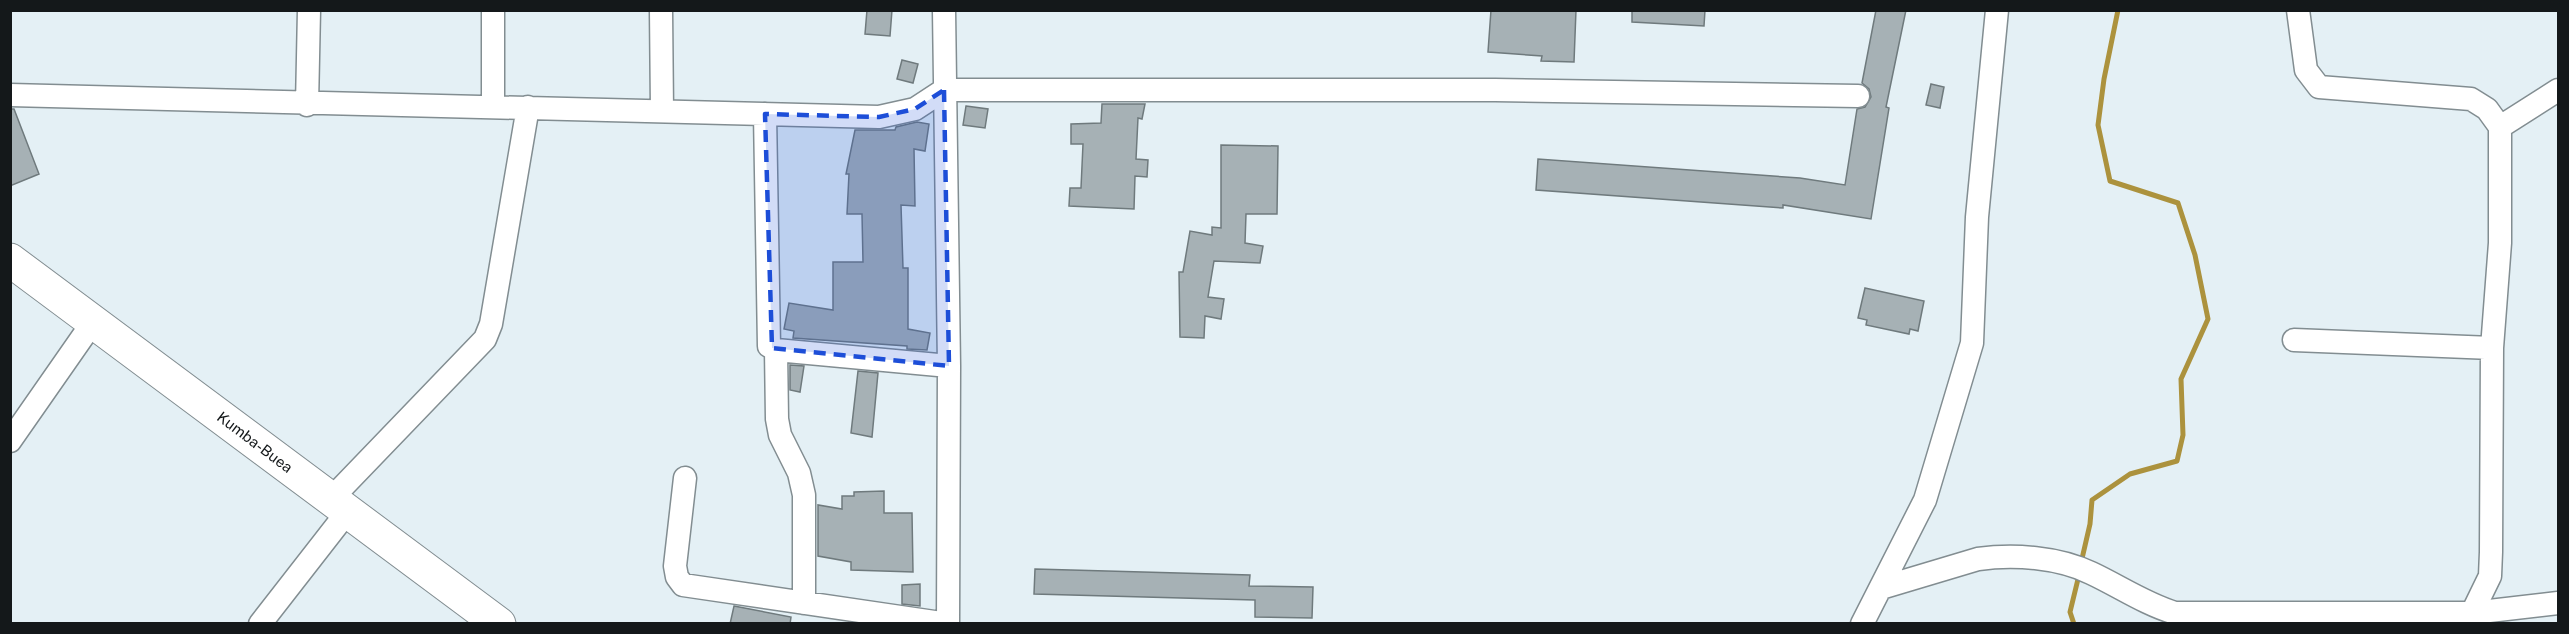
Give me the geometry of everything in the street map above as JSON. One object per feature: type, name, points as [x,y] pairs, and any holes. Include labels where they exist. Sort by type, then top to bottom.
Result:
[{"type":"highway","name":"Kumba-Buea","points":[[10,261],[499,624]]},
{"type":"street","points":[[307,105],[309,10]]},
{"type":"street","points":[[493,10],[493,106]]},
{"type":"street","points":[[661,10],[662,111]]},
{"type":"street","points":[[685,478],[675,566],[677,577],[683,585],[948,624],[950,366],[944,10]]},
{"type":"street","points":[[1862,624],[1929,488],[1972,343],[1977,218],[1997,10]]},
{"type":"street","points":[[2298,10],[2306,70],[2319,87],[2471,99],[2487,109],[2500,127],[2500,243],[2492,348],[2490,576],[2472,618]]},
{"type":"street","points":[[10,95],[307,105],[493,106],[879,117],[915,109],[944,90],[1483,90],[1858,96]]},
{"type":"street","points":[[2500,127],[2559,90]]},
{"type":"street","points":[[260,624],[340,505],[485,339],[491,324],[528,107]]},
{"type":"street","points":[[765,114],[769,346],[776,350],[950,366]]},
{"type":"street","points":[[10,441],[93,322]]},
{"type":"street","points":[[2294,340],[2492,348]]},
{"type":"street","points":[[776,350],[777,419],[780,435],[799,473],[804,495],[804,603]]},
{"type":"street","points":[[1881,588],[1978,559],[2022,558],[2058,561],[2089,572],[2158,608],[2175,613],[2472,618],[2559,603]]},
{"type":"highlighted area","points":[[944,90],[949,366],[772,348],[765,114],[879,117],[915,109]]},
{"type":"building","points":[[867,10],[892,10],[890,36],[865,34]]},
{"type":"building","points":[[1491,10],[1576,10],[1574,62],[1541,61],[1542,56],[1488,52]]},
{"type":"building","points":[[1632,10],[1705,10],[1704,26],[1632,22]]},
{"type":"building","points":[[1876,10],[1906,10],[1886,107],[1889,108],[1871,219],[1783,205],[1783,208],[1536,190],[1538,159],[1800,178],[1845,185],[1857,109],[1865,107],[1871,97],[1869,89],[1862,83]]},
{"type":"building","points":[[902,60],[918,64],[913,83],[897,79]]},
{"type":"building","points":[[1931,84],[1944,87],[1940,108],[1926,105]]},
{"type":"building","points":[[1102,104],[1145,104],[1142,119],[1138,118],[1136,159],[1148,160],[1147,177],[1135,176],[1134,209],[1069,206],[1070,188],[1081,188],[1083,144],[1071,144],[1071,124],[1101,123]]},
{"type":"building","points":[[966,106],[988,109],[985,128],[963,125]]},
{"type":"building","points":[[10,109],[14,109],[39,174],[10,186]]},
{"type":"building","points":[[917,122],[929,124],[925,151],[914,149],[915,206],[901,205],[903,268],[908,268],[908,329],[930,333],[927,350],[907,349],[907,346],[793,338],[794,331],[784,329],[789,303],[833,310],[833,262],[863,262],[862,214],[847,214],[849,174],[846,174],[855,130],[895,130],[896,127]]},
{"type":"building","points":[[1221,145],[1278,146],[1277,214],[1246,214],[1245,243],[1263,246],[1260,263],[1214,261],[1208,297],[1224,299],[1221,319],[1205,316],[1204,338],[1180,337],[1179,272],[1183,272],[1190,231],[1212,235],[1212,227],[1221,228]]},
{"type":"building","points":[[1865,288],[1924,301],[1918,331],[1910,329],[1909,334],[1866,325],[1867,320],[1858,318]]},
{"type":"building","points":[[790,365],[804,366],[800,392],[790,390]]},
{"type":"building","points":[[858,371],[878,373],[872,437],[851,433]]},
{"type":"building","points":[[884,491],[884,513],[912,513],[913,572],[851,570],[851,562],[818,556],[818,505],[842,509],[842,496],[854,496],[854,492]]},
{"type":"building","points":[[1035,569],[1250,575],[1249,586],[1313,587],[1312,618],[1255,617],[1255,600],[1034,594]]},
{"type":"building","points":[[920,584],[920,606],[902,604],[902,585]]},
{"type":"building","points":[[734,606],[791,617],[790,624],[730,624]]},
{"type":"waterway","points":[[2081,563],[2090,524],[2092,500],[2130,474],[2177,461],[2183,435],[2181,379],[2208,319],[2195,255],[2178,203],[2110,181],[2098,125],[2104,79],[2118,10]]},
{"type":"waterway","points":[[2074,624],[2070,612],[2079,575]]}]
